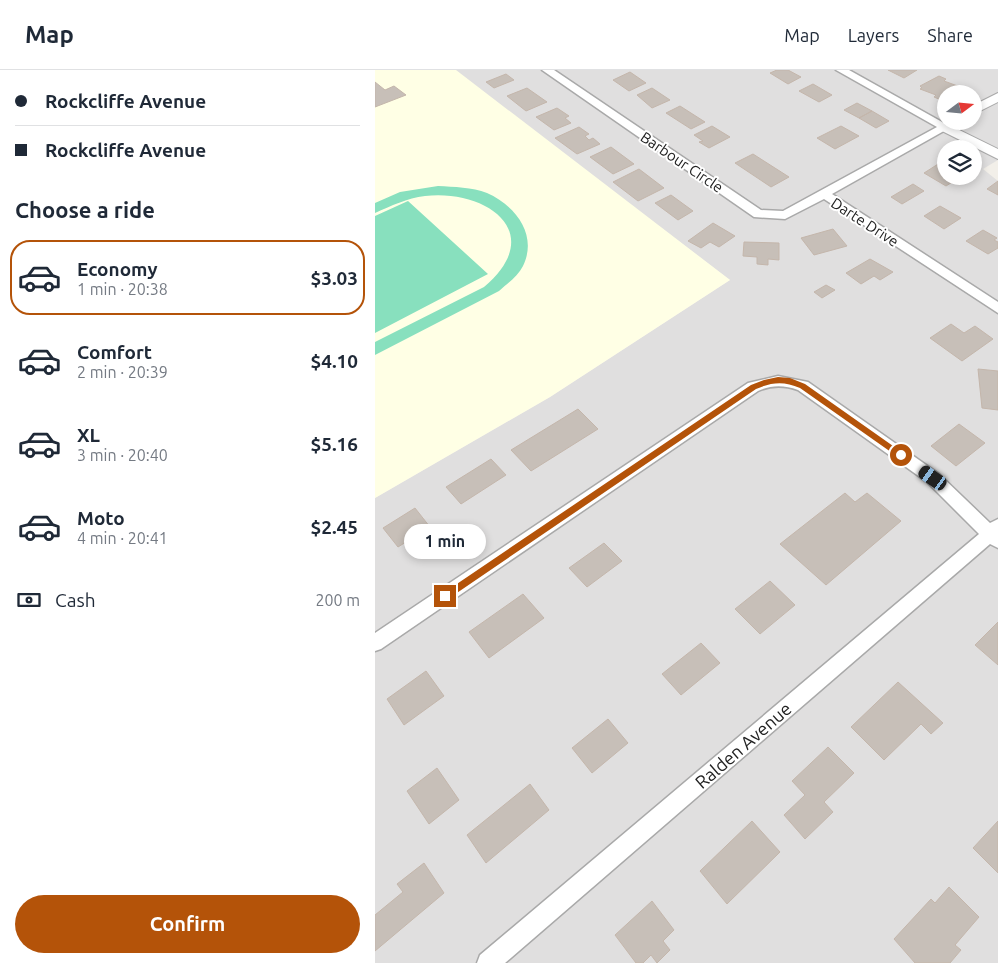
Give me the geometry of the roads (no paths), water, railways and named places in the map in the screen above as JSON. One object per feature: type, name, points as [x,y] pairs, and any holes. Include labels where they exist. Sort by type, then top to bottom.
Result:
[{"type":"street","name":"Barbour Circle","points":[[547,70],[758,214],[785,215],[824,194]]},
{"type":"street","points":[[841,70],[937,118]]},
{"type":"street","points":[[983,105],[998,97]]},
{"type":"street","name":"Darte Drive","points":[[939,130],[824,194],[998,308]]},
{"type":"street","points":[[959,130],[998,155]]},
{"type":"street","points":[[375,643],[753,387],[764,382],[790,381],[803,386],[933,478],[995,534]]},
{"type":"street","name":"Ralden Avenue","points":[[488,963],[995,534]]}]
